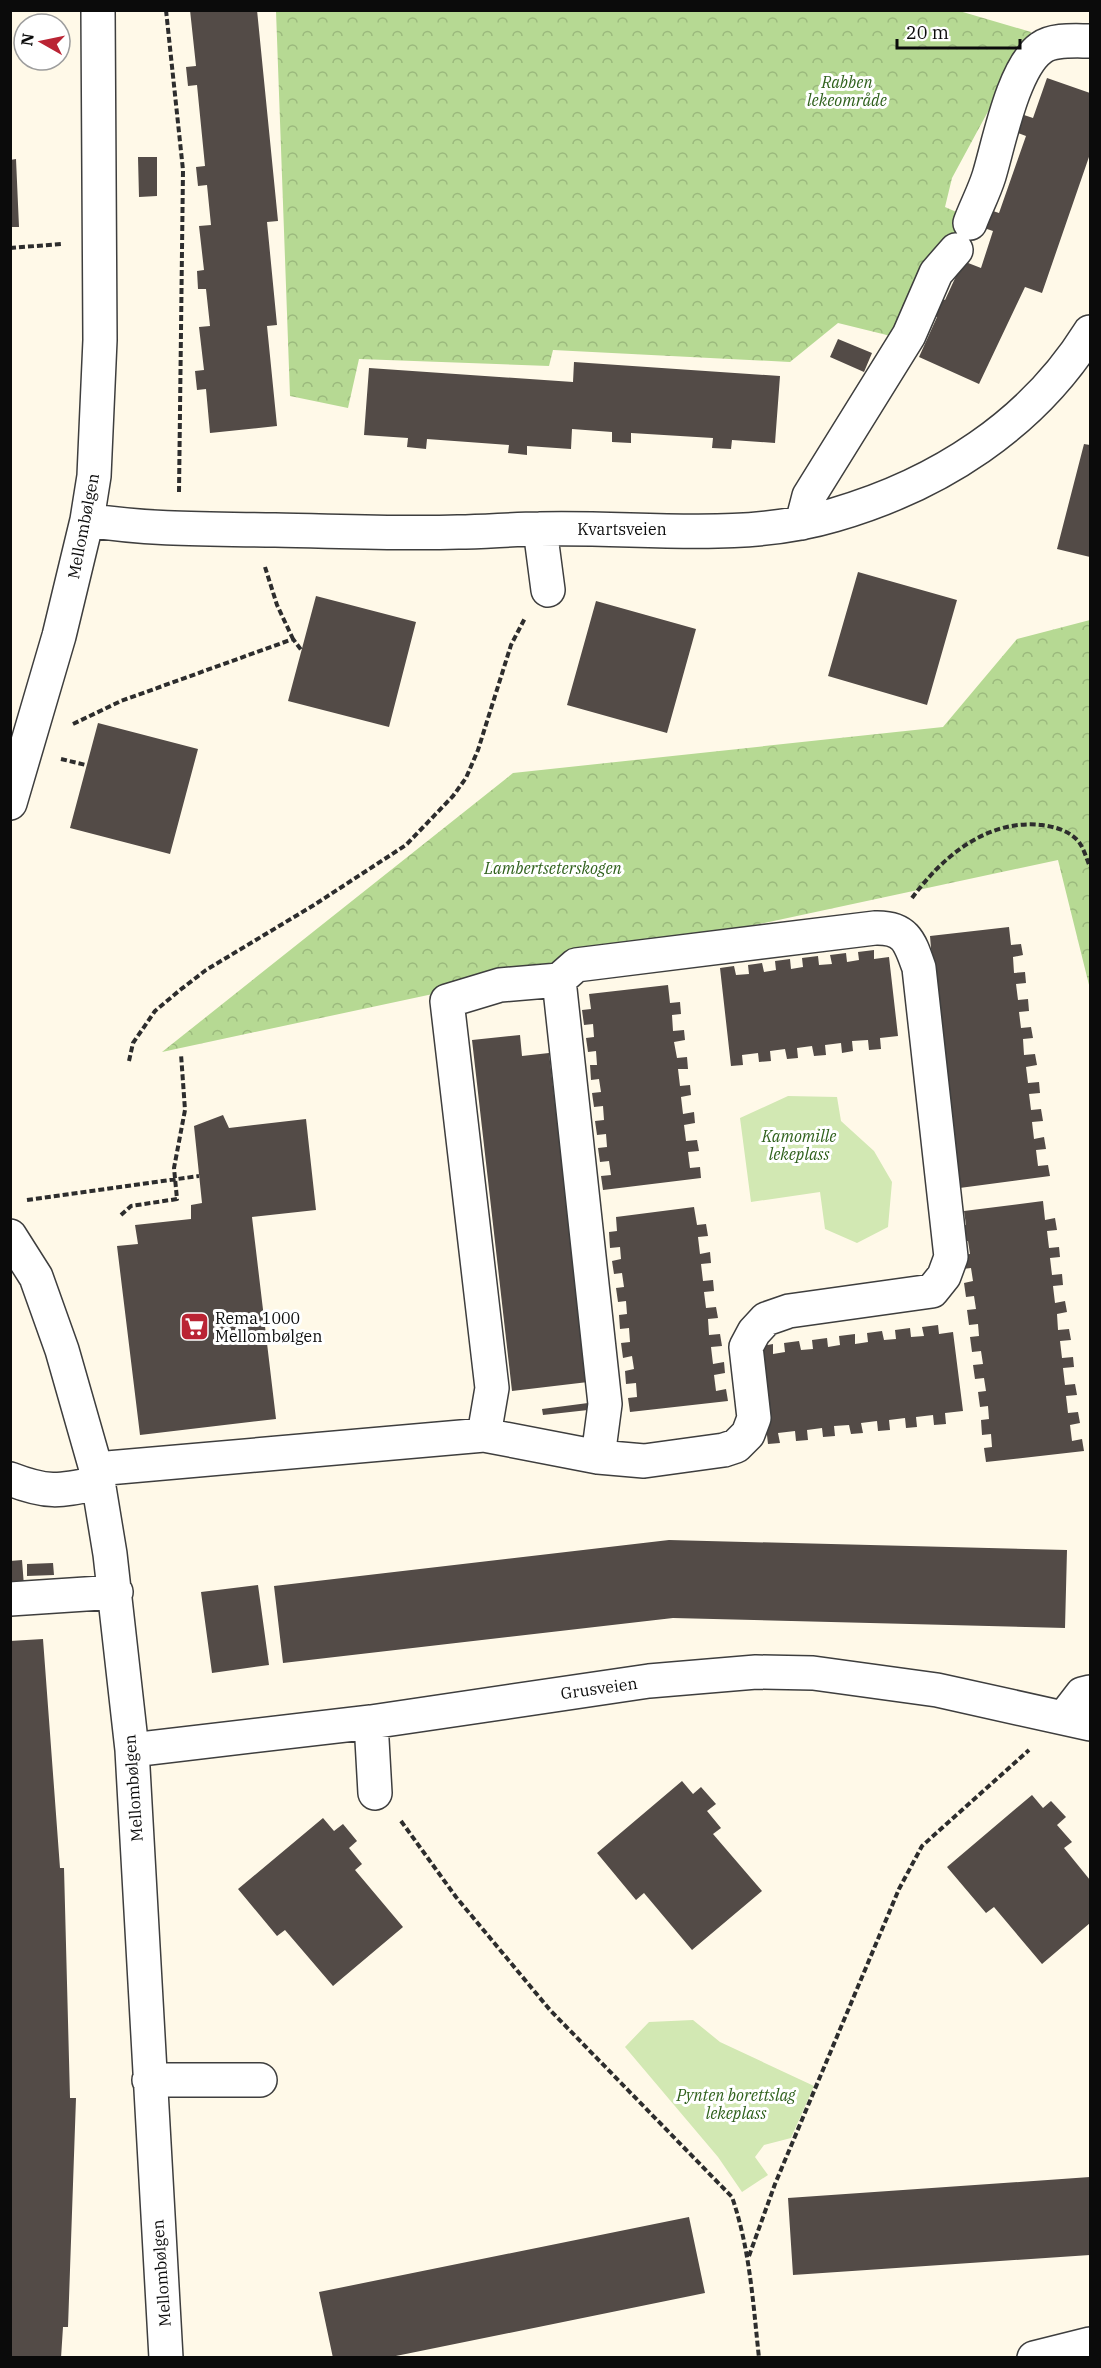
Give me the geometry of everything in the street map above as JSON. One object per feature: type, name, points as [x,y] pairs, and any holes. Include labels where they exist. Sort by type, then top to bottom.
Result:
[{"type":"street","name":"Mellombølgen","points":[[10,803],[59,636],[87,520],[94,476],[100,340],[101,242],[98,10]]},
{"type":"street","points":[[802,523],[809,496],[909,335],[936,273],[963,236],[988,178],[1013,94],[1029,60],[1042,47],[1061,42],[1090,41]]},
{"type":"street","name":"Kvartsveien","points":[[87,520],[134,527],[458,532],[540,529],[746,530],[802,523],[834,515],[918,485],[992,441],[1044,393],[1090,332]]},
{"type":"street","points":[[540,529],[548,590]]},
{"type":"street","points":[[10,1479],[39,1490],[44,1498],[97,1476],[484,1435],[598,1457],[644,1461],[714,1453],[736,1446],[748,1434],[754,1418],[746,1347],[754,1332],[766,1319],[789,1311],[932,1291],[944,1276],[951,1257],[919,968],[907,939],[891,927],[587,963],[576,965],[558,980],[500,984],[447,1001],[492,1388],[484,1435]]},
{"type":"street","points":[[558,980],[605,1404],[598,1457]]},
{"type":"street","name":"Mellombølgen","points":[[10,1236],[36,1277],[50,1314],[97,1476],[116,1592],[132,1749],[166,2358]]},
{"type":"street","points":[[10,1599],[116,1592]]},
{"type":"street","name":"Grusveien","points":[[132,1749],[371,1722],[637,1683],[756,1672],[813,1673],[937,1690],[1072,1718]]},
{"type":"street","points":[[1072,1718],[1082,1694],[1090,1692]]},
{"type":"street","points":[[371,1722],[375,1792]]},
{"type":"street","points":[[149,2080],[260,2080]]},
{"type":"street","points":[[1034,2358],[1090,2344]]},
{"type":"path","points":[[166,10],[183,170],[179,494]]},
{"type":"path","points":[[10,248],[101,242]]},
{"type":"path","points":[[261,530],[263,558],[270,584],[293,639],[302,651]]},
{"type":"path","points":[[129,1061],[133,1043],[155,1011],[180,990],[206,970],[314,905],[406,845],[453,796],[466,777],[478,750],[515,637],[534,605],[548,590]]},
{"type":"path","points":[[64,730],[121,701],[293,639]]},
{"type":"path","points":[[891,927],[932,871],[966,845],[991,830],[1011,824],[1054,827],[1069,833],[1080,843],[1090,867]]},
{"type":"path","points":[[121,1215],[131,1206],[177,1199],[174,1168],[185,1110],[181,1054]]},
{"type":"path","points":[[27,1200],[199,1176]]},
{"type":"path","points":[[748,2256],[775,2184],[899,1889],[922,1846],[997,1781],[1046,1733],[1072,1718]]},
{"type":"path","points":[[375,1792],[384,1798],[456,1897],[550,2010],[732,2198],[748,2256],[759,2358]]},
{"type":"green space","name":"Rabben lekeområde","points":[[956,10],[1031,32],[952,178],[945,207],[977,221],[967,249],[907,340],[838,323],[790,362],[553,350],[549,366],[359,359],[348,408],[290,396],[276,11]]},
{"type":"green space","name":"Lambertseterskogen","points":[[1090,620],[1090,989],[1058,860],[162,1052],[513,773],[943,727],[1017,639]]},
{"type":"green space","name":"Kamomille lekeplass","points":[[788,1096],[837,1097],[841,1121],[874,1151],[892,1182],[888,1227],[857,1243],[825,1229],[820,1192],[751,1202],[740,1118]]},
{"type":"green space","name":"Pynten borettslag lekeplass","points":[[693,2020],[720,2042],[814,2086],[791,2138],[764,2145],[755,2157],[768,2175],[742,2192],[718,2157],[625,2047],[649,2022]]},
{"type":"building","points":[[190,10],[257,10],[278,221],[267,222],[277,325],[267,326],[277,426],[210,433],[206,389],[197,390],[195,371],[204,370],[199,327],[210,326],[206,289],[198,289],[197,271],[204,270],[199,226],[211,225],[207,185],[198,186],[196,167],[205,166],[197,85],[188,86],[186,67],[196,66]]},
{"type":"building","points":[[1047,78],[1090,93],[1090,154],[1042,293],[1025,287],[979,384],[919,357],[937,317],[930,314],[937,296],[945,300],[963,261],[981,268],[993,231],[984,228],[990,210],[999,213],[1026,136],[1018,133],[1024,115],[1033,118]]},
{"type":"building","points":[[138,157],[157,157],[157,196],[139,197]]},
{"type":"building","points":[[16,159],[19,227],[10,227],[10,160]]},
{"type":"building","points":[[838,339],[872,353],[864,372],[830,357]]},
{"type":"building","points":[[574,362],[780,376],[775,443],[732,440],[731,449],[712,448],[713,438],[631,433],[631,443],[612,442],[612,432],[572,429],[571,449],[527,446],[527,455],[508,453],[509,445],[427,439],[426,449],[407,447],[408,438],[364,435],[369,368],[573,382]]},
{"type":"building","points":[[1084,444],[1090,445],[1090,557],[1057,549]]},
{"type":"building","points":[[858,572],[957,600],[927,705],[828,676]]},
{"type":"building","points":[[316,596],[416,622],[389,727],[288,701]]},
{"type":"building","points":[[596,601],[696,629],[667,733],[567,705]]},
{"type":"building","points":[[98,723],[198,749],[170,854],[70,828]]},
{"type":"building","points":[[1009,927],[1011,945],[1021,944],[1023,955],[1013,957],[1014,973],[1025,972],[1026,983],[1016,984],[1018,1000],[1028,999],[1029,1011],[1019,1012],[1021,1028],[1031,1027],[1033,1038],[1023,1039],[1024,1055],[1035,1054],[1037,1065],[1026,1067],[1028,1083],[1039,1082],[1040,1093],[1029,1094],[1031,1110],[1041,1109],[1043,1121],[1032,1122],[1034,1139],[1044,1137],[1046,1149],[1036,1150],[1038,1166],[1048,1165],[1050,1176],[952,1189],[950,1173],[959,1172],[957,1160],[948,1161],[947,1146],[955,1145],[954,1131],[946,1132],[930,936]]},
{"type":"building","points":[[874,950],[874,959],[889,957],[898,1036],[880,1038],[881,1049],[869,1050],[868,1040],[852,1041],[853,1051],[842,1053],[841,1043],[825,1045],[826,1055],[814,1056],[812,1046],[797,1048],[798,1058],[787,1059],[785,1049],[770,1051],[771,1061],[759,1062],[758,1053],[742,1055],[743,1065],[731,1066],[720,968],[734,966],[736,975],[749,974],[748,965],[762,963],[764,972],[776,970],[775,961],[790,959],[791,969],[803,967],[802,958],[818,956],[819,965],[832,964],[830,955],[846,953],[847,962],[859,960],[858,952]]},
{"type":"building","points":[[668,985],[670,1003],[680,1002],[681,1014],[672,1015],[673,1031],[684,1030],[685,1040],[674,1042],[677,1058],[687,1057],[688,1069],[678,1069],[680,1086],[690,1085],[691,1095],[681,1097],[683,1114],[694,1112],[695,1123],[684,1125],[686,1141],[697,1140],[699,1151],[688,1152],[690,1168],[700,1167],[701,1178],[603,1190],[601,1176],[611,1175],[609,1161],[600,1162],[598,1148],[607,1147],[606,1134],[597,1135],[595,1121],[604,1120],[603,1106],[594,1107],[592,1093],[601,1092],[599,1079],[591,1080],[590,1065],[597,1065],[596,1051],[588,1052],[586,1038],[594,1037],[593,1024],[584,1025],[582,1010],[591,1009],[589,994]]},
{"type":"building","points":[[520,1035],[522,1056],[549,1053],[588,1382],[512,1391],[472,1040]]},
{"type":"building","points":[[223,1115],[229,1128],[306,1119],[316,1210],[252,1217],[276,1419],[140,1435],[117,1246],[138,1244],[135,1225],[191,1219],[191,1205],[202,1203],[194,1126]]},
{"type":"building","points":[[1043,1201],[1045,1220],[1055,1218],[1057,1230],[1047,1231],[1049,1248],[1059,1247],[1060,1257],[1050,1258],[1052,1275],[1062,1274],[1063,1285],[1053,1286],[1055,1303],[1065,1301],[1067,1312],[1057,1314],[1058,1330],[1069,1329],[1071,1340],[1060,1341],[1062,1358],[1073,1357],[1074,1367],[1063,1368],[1065,1385],[1075,1384],[1077,1395],[1066,1396],[1068,1413],[1078,1412],[1080,1423],[1070,1425],[1072,1441],[1082,1439],[1084,1451],[986,1462],[984,1448],[992,1447],[991,1434],[982,1435],[981,1420],[989,1419],[988,1406],[980,1407],[978,1392],[986,1391],[984,1378],[975,1379],[973,1365],[983,1364],[981,1351],[972,1352],[970,1337],[979,1336],[978,1324],[969,1325],[967,1310],[976,1309],[974,1296],[966,1297],[964,1283],[973,1281],[971,1268],[963,1269],[961,1255],[970,1254],[968,1241],[959,1242],[958,1226],[966,1225],[964,1211]]},
{"type":"building","points":[[694,1207],[697,1225],[706,1224],[708,1236],[698,1237],[700,1254],[710,1252],[711,1263],[701,1264],[703,1281],[713,1280],[714,1291],[704,1292],[706,1308],[716,1307],[718,1318],[708,1319],[709,1335],[720,1334],[722,1346],[711,1347],[713,1364],[724,1362],[725,1373],[714,1375],[716,1391],[726,1389],[728,1401],[630,1412],[628,1398],[637,1397],[636,1383],[626,1384],[625,1371],[634,1369],[632,1356],[623,1358],[621,1343],[630,1342],[629,1328],[620,1329],[619,1315],[627,1314],[626,1301],[618,1302],[616,1288],[624,1287],[622,1273],[614,1274],[612,1261],[621,1259],[620,1247],[610,1248],[609,1232],[617,1231],[616,1217]]},
{"type":"building","points":[[938,1325],[939,1334],[953,1332],[963,1411],[945,1413],[946,1424],[934,1425],[933,1415],[916,1417],[917,1427],[906,1428],[905,1418],[889,1420],[890,1430],[878,1431],[877,1421],[861,1423],[863,1433],[851,1434],[849,1425],[834,1426],[835,1436],[823,1437],[822,1428],[807,1430],[808,1440],[796,1441],[795,1431],[778,1433],[780,1443],[768,1444],[757,1347],[773,1344],[773,1354],[785,1352],[784,1343],[799,1341],[801,1350],[813,1349],[812,1340],[827,1338],[828,1347],[840,1345],[839,1336],[855,1334],[855,1344],[868,1342],[867,1333],[882,1331],[884,1340],[896,1339],[895,1330],[910,1328],[911,1337],[924,1336],[922,1327]]},
{"type":"building","points":[[588,1403],[588,1410],[543,1415],[542,1409]]},
{"type":"building","points":[[669,1540],[1067,1550],[1065,1628],[673,1618],[283,1663],[274,1586]]},
{"type":"building","points":[[22,1560],[24,1586],[10,1587],[10,1561]]},
{"type":"building","points":[[53,1563],[54,1575],[27,1576],[27,1564]]},
{"type":"building","points":[[258,1585],[269,1665],[212,1673],[201,1592]]},
{"type":"building","points":[[43,1639],[60,1868],[64,1868],[70,2098],[76,2098],[68,2327],[63,2327],[61,2358],[10,2358],[10,1641]]},
{"type":"building","points":[[682,1781],[693,1794],[701,1787],[716,1804],[707,1811],[721,1828],[713,1834],[762,1891],[692,1950],[644,1893],[636,1900],[597,1853]]},
{"type":"building","points":[[1032,1795],[1043,1808],[1051,1801],[1066,1817],[1057,1825],[1072,1842],[1064,1848],[1090,1880],[1090,1923],[1042,1964],[994,1907],[986,1913],[947,1867]]},
{"type":"building","points":[[323,1818],[334,1831],[343,1824],[357,1841],[349,1848],[362,1864],[355,1870],[403,1927],[333,1986],[285,1930],[277,1936],[238,1889]]},
{"type":"building","points":[[1090,2177],[1090,2255],[793,2275],[788,2198]]},
{"type":"building","points":[[689,2217],[705,2293],[386,2358],[333,2358],[319,2292]]},
{"type":"place","name":"Rema 1000 Mellombølgen","points":[[194,1327]]}]
